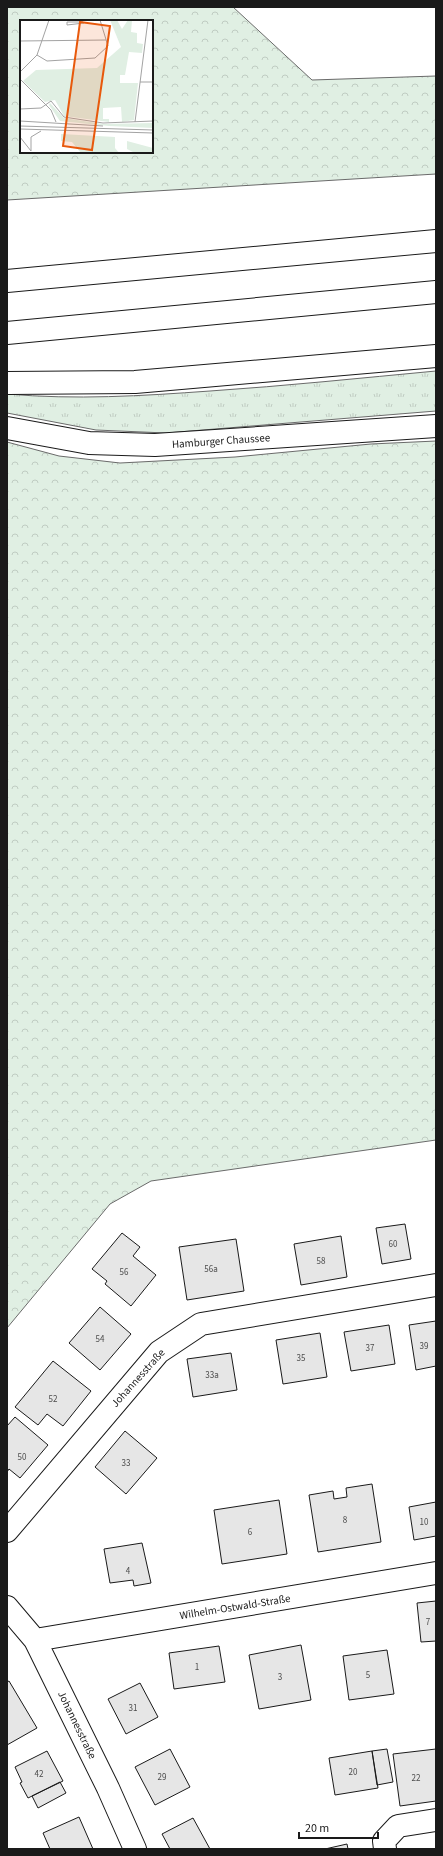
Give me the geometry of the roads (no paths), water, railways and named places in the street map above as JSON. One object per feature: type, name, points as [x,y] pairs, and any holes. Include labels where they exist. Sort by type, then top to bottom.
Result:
[{"type":"main road","points":[[7,281],[436,241]]},
{"type":"main road","points":[[7,333],[436,292]]},
{"type":"main road","points":[[7,383],[135,382],[436,356]]},
{"type":"main road","name":"Hamburger Chaussee","points":[[7,428],[89,444],[155,445],[436,426]]},
{"type":"main road","name":"Johannesstraße","points":[[7,1531],[159,1352],[201,1324],[436,1285]]},
{"type":"main road","name":"Wilhelm-Ostwald-Straße","points":[[35,1640],[436,1573]]},
{"type":"main road","name":"Johannesstraße","points":[[7,1607],[35,1640],[108,1788],[135,1849]]},
{"type":"main road","points":[[385,1849],[384,1840],[398,1826],[436,1820]]}]
